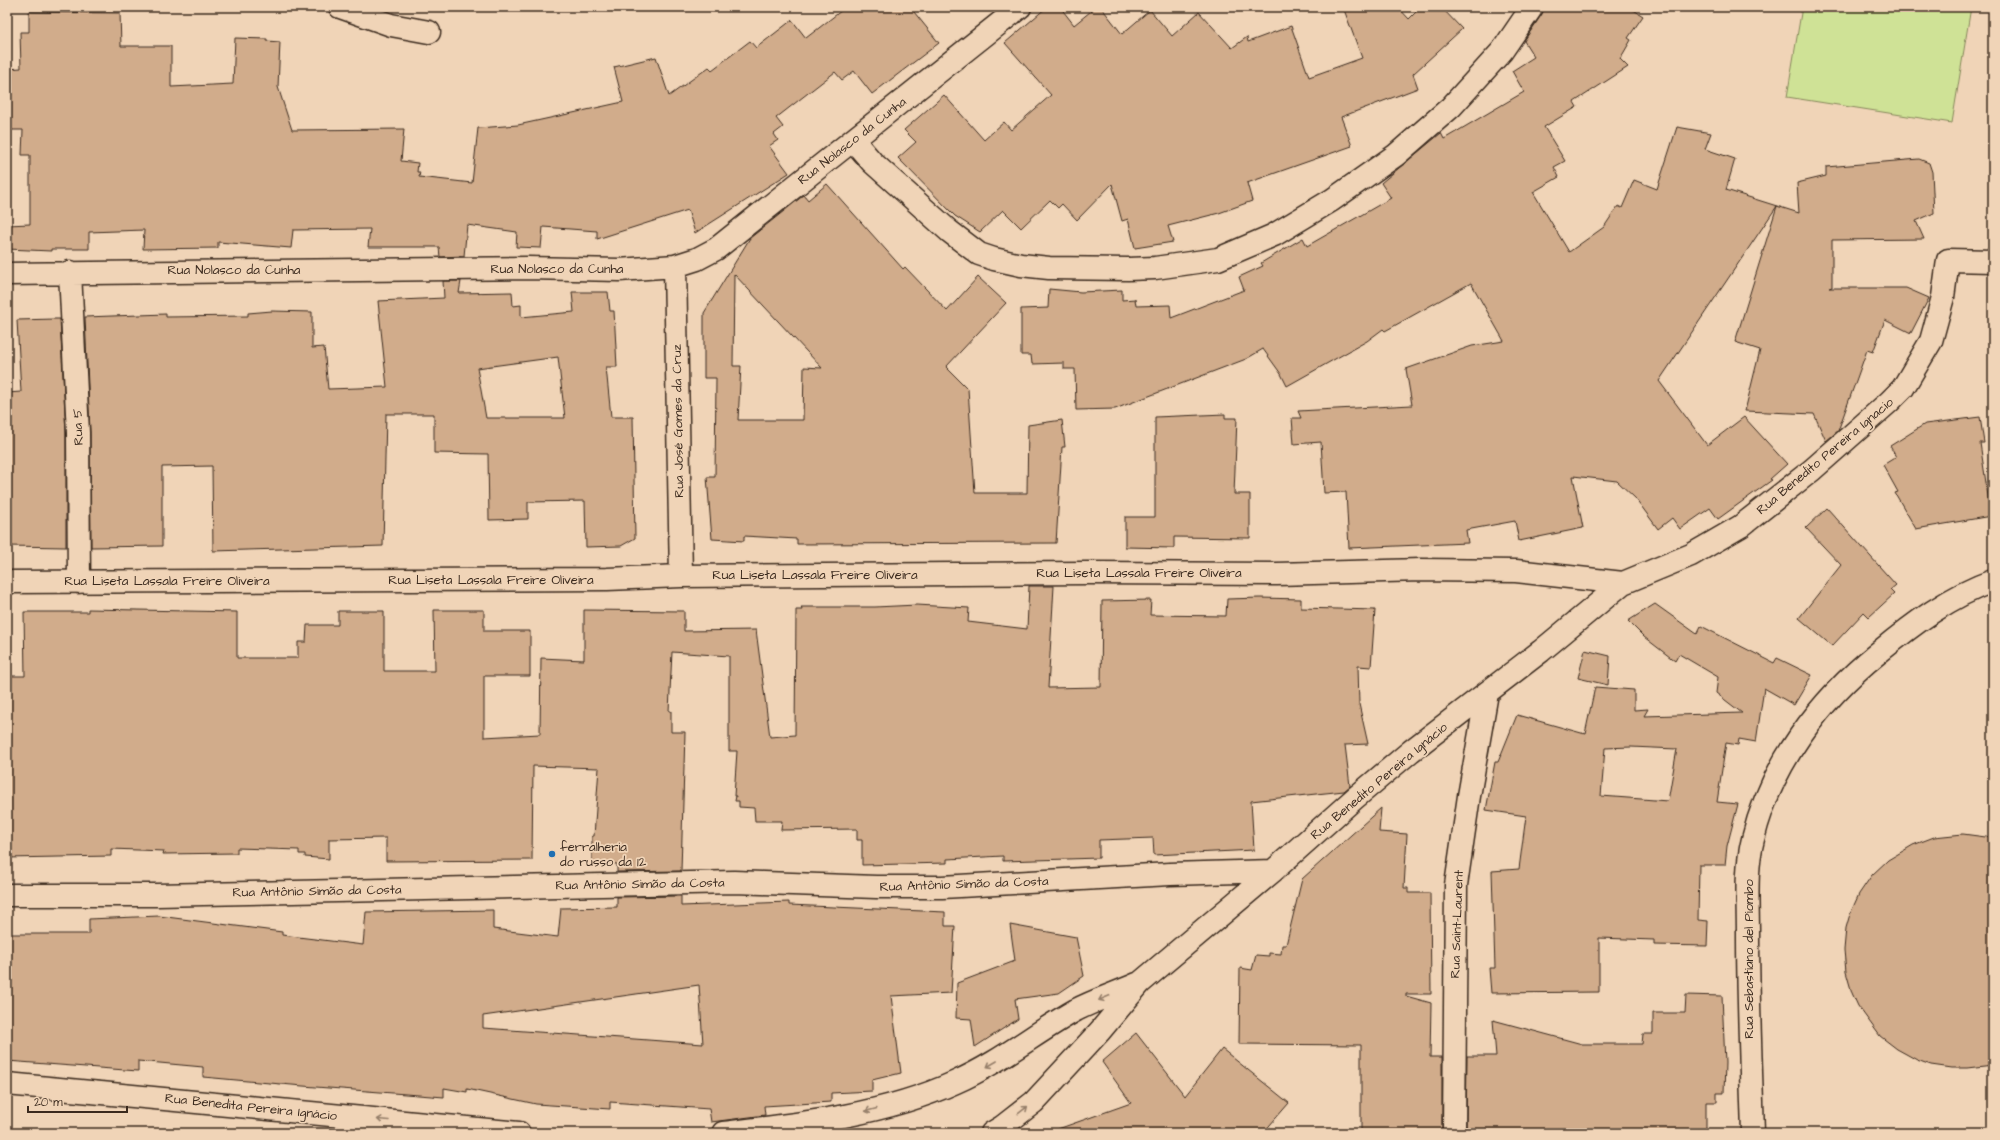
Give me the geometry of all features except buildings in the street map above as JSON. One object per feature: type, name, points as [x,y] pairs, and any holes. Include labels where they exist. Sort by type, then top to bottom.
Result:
[{"type":"street","points":[[340,7],[391,25],[429,32]]},
{"type":"street","name":"Rua Nolasco da Cunha","points":[[7,274],[70,272],[528,268],[619,270],[675,266],[697,259],[716,249],[1020,7]]},
{"type":"street","points":[[853,140],[872,162],[949,231],[979,254],[994,259],[1021,265],[1049,268],[1115,269],[1155,268],[1218,259],[1274,234],[1332,200],[1396,155],[1451,107],[1502,51],[1532,7]]},
{"type":"street","name":"Rua Benedito Pereira Ignacio","points":[[1623,584],[1691,555],[1741,526],[1812,470],[1889,402],[1910,378],[1931,341],[1940,309],[1948,260],[1993,261]]},
{"type":"street","name":"Rua José Gomes da Cruz","points":[[675,266],[681,576]]},
{"type":"street","name":"Rua 5","points":[[70,272],[79,454],[79,582]]},
{"type":"street","name":"Rua Liseta Lassala Freire Oliveira","points":[[7,582],[607,580],[681,576],[1089,573],[1277,574],[1437,570],[1516,571],[1623,584]]},
{"type":"street","name":"Rua Sebastiano del Piombo","points":[[1753,1133],[1748,991],[1747,893],[1752,840],[1772,785],[1797,739],[1840,686],[1908,629],[1946,603],[1993,581]]},
{"type":"street","name":"Rua Benedito Pereira Ignácio","points":[[1140,983],[1273,871],[1355,798],[1411,751],[1541,651],[1623,584]]},
{"type":"street","name":"Rua Saint-Laurent","points":[[1454,1133],[1456,885],[1469,796],[1487,693]]},
{"type":"street","name":"Rua Antônio Simão da Costa","points":[[7,895],[141,895],[734,882],[876,887],[942,887],[1170,874],[1273,871]]},
{"type":"street","points":[[723,1133],[782,1126],[868,1111],[912,1099],[956,1082],[986,1067],[1076,1010],[1140,983]]},
{"type":"street","points":[[992,1133],[1034,1102],[1100,1031],[1140,983]]},
{"type":"street","name":"Rua Benedita Pereira Ignácio","points":[[7,1084],[519,1133]]},
{"type":"green space","points":[[1802,7],[1971,7],[1952,123],[1787,97]]},
{"type":"place","name":"ferralheria do russo da 12","points":[[552,854]]}]
